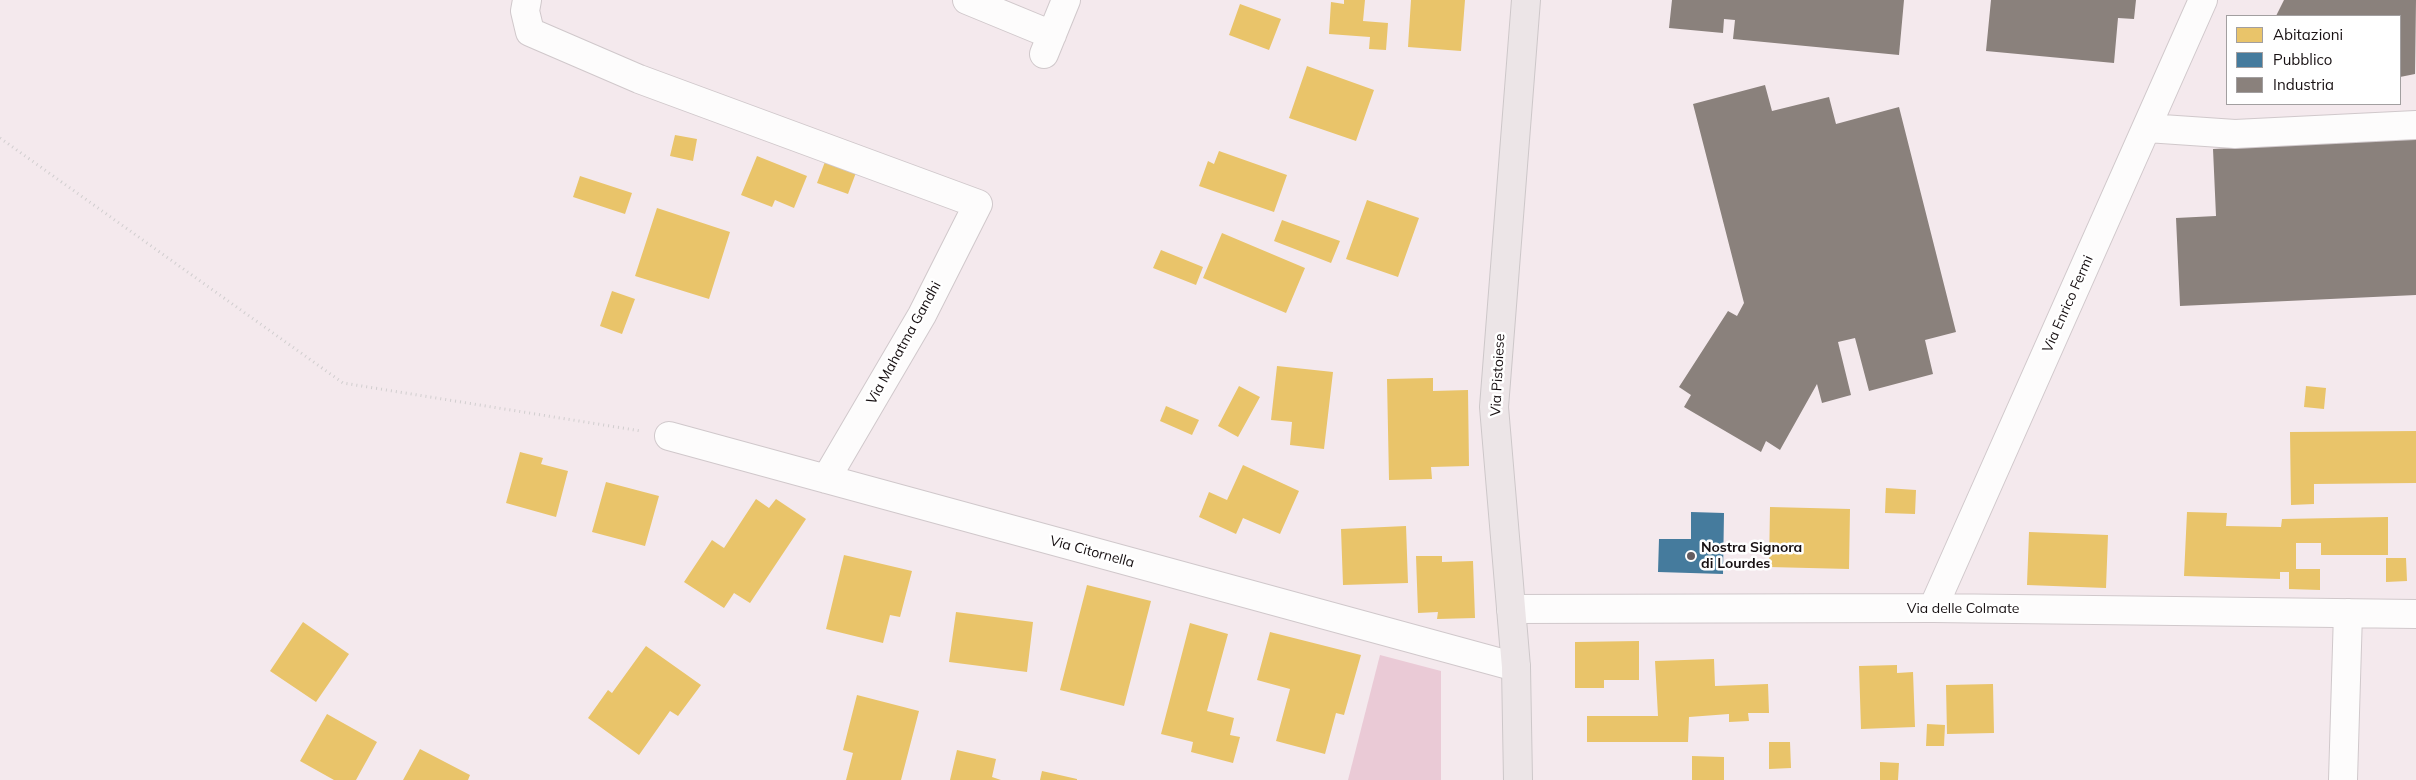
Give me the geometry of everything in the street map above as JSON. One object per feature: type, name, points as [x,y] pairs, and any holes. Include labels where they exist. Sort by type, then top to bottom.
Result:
[{"type":"main road","name":"Via Pistoiese","points":[[1518,780],[1516,667],[1494,407],[1526,0]]},
{"type":"street","name":"Via Mahatma Gandhi","points":[[526,0],[525,11],[530,32],[639,79],[978,204],[922,315],[826,479]]},
{"type":"street","points":[[967,0],[1048,44],[1066,0]]},
{"type":"street","name":"Via Enrico Fermi","points":[[1933,608],[2203,0]]},
{"type":"street","points":[[2146,128],[2236,134],[2416,125]]},
{"type":"street","name":"Via Citornella","points":[[669,436],[1516,667]]},
{"type":"street","name":"Via delle Colmate","points":[[1510,609],[1933,608],[2416,614]]},
{"type":"street","points":[[2342,780],[2348,613]]},
{"type":"path","points":[[0,138],[344,383],[669,436]]},
{"type":"shaded area","points":[[1380,655],[1441,671],[1441,780],[1348,780]]},
{"type":"building: Abitazioni","points":[[1344,0],[1365,0],[1363,21],[1388,23],[1386,50],[1369,49],[1370,37],[1329,34],[1331,2],[1344,4]]},
{"type":"building: Abitazioni","points":[[1411,0],[1465,0],[1461,51],[1408,47]]},
{"type":"building: Abitazioni","points":[[1240,4],[1281,19],[1269,50],[1229,35]]},
{"type":"building: Abitazioni","points":[[1307,66],[1374,90],[1356,141],[1289,118]]},
{"type":"building: Abitazioni","points":[[675,135],[697,139],[693,161],[670,156]]},
{"type":"building: Abitazioni","points":[[1219,151],[1287,175],[1274,212],[1199,186],[1208,161],[1214,164]]},
{"type":"building: Abitazioni","points":[[757,156],[807,176],[794,208],[775,200],[772,207],[741,195]]},
{"type":"building: Abitazioni","points":[[826,159],[857,170],[848,194],[817,183]]},
{"type":"building: Abitazioni","points":[[580,176],[632,193],[625,214],[573,197]]},
{"type":"building: Abitazioni","points":[[1367,200],[1419,218],[1398,277],[1346,259]]},
{"type":"building: Abitazioni","points":[[657,208],[730,232],[709,299],[635,276]]},
{"type":"building: Abitazioni","points":[[1282,220],[1340,241],[1331,263],[1274,241]]},
{"type":"building: Abitazioni","points":[[1222,233],[1305,268],[1286,313],[1203,278]]},
{"type":"building: Abitazioni","points":[[1161,250],[1203,267],[1196,285],[1153,268]]},
{"type":"building: Abitazioni","points":[[612,291],[635,299],[622,334],[600,326]]},
{"type":"building: Abitazioni","points":[[1277,366],[1333,372],[1324,449],[1290,445],[1292,422],[1271,420]]},
{"type":"building: Abitazioni","points":[[1433,378],[1433,391],[1468,390],[1469,466],[1431,467],[1432,479],[1389,480],[1387,379]]},
{"type":"building: Abitazioni","points":[[1239,386],[1260,397],[1238,437],[1218,426]]},
{"type":"building: Abitazioni","points":[[2306,386],[2326,388],[2324,409],[2304,407]]},
{"type":"building: Abitazioni","points":[[1166,406],[1199,420],[1192,435],[1160,421]]},
{"type":"building: Abitazioni","points":[[2416,431],[2416,483],[2314,484],[2314,504],[2291,505],[2290,432]]},
{"type":"building: Abitazioni","points":[[520,452],[543,458],[541,464],[568,471],[556,517],[506,503]]},
{"type":"building: Abitazioni","points":[[1243,465],[1299,491],[1280,534],[1243,518],[1236,534],[1199,517],[1209,492],[1227,500]]},
{"type":"building: Abitazioni","points":[[606,482],[659,496],[645,546],[592,532]]},
{"type":"building: Abitazioni","points":[[1886,488],[1916,490],[1915,514],[1885,513]]},
{"type":"building: Abitazioni","points":[[756,499],[769,508],[776,499],[806,519],[750,603],[734,593],[724,608],[684,582],[712,540],[724,548]]},
{"type":"building: Abitazioni","points":[[1770,507],[1850,509],[1849,569],[1769,567]]},
{"type":"building: Abitazioni","points":[[2187,512],[2227,513],[2226,526],[2281,527],[2282,519],[2388,517],[2388,555],[2321,555],[2321,543],[2296,543],[2296,569],[2320,569],[2320,590],[2289,589],[2289,572],[2280,572],[2280,579],[2184,576]]},
{"type":"building: Abitazioni","points":[[1406,526],[1408,583],[1343,585],[1341,529]]},
{"type":"building: Abitazioni","points":[[2029,532],[2108,535],[2106,588],[2027,585]]},
{"type":"building: Abitazioni","points":[[844,555],[912,571],[900,617],[890,615],[883,643],[826,629]]},
{"type":"building: Abitazioni","points":[[1416,556],[1442,556],[1442,562],[1473,561],[1475,618],[1437,619],[1438,612],[1418,613]]},
{"type":"building: Abitazioni","points":[[2386,558],[2406,558],[2407,581],[2386,582]]},
{"type":"building: Abitazioni","points":[[1087,585],[1151,601],[1124,706],[1060,690]]},
{"type":"building: Abitazioni","points":[[956,612],[1033,622],[1027,672],[949,662]]},
{"type":"building: Abitazioni","points":[[303,622],[349,654],[316,702],[270,671]]},
{"type":"building: Abitazioni","points":[[1190,623],[1228,634],[1207,711],[1234,718],[1230,735],[1240,737],[1233,763],[1191,752],[1193,742],[1161,734]]},
{"type":"building: Abitazioni","points":[[1270,632],[1361,655],[1344,715],[1336,713],[1325,754],[1276,741],[1290,689],[1257,680]]},
{"type":"building: Abitazioni","points":[[1639,641],[1639,680],[1604,680],[1604,688],[1575,688],[1575,642]]},
{"type":"building: Abitazioni","points":[[646,646],[701,685],[678,716],[670,711],[639,755],[588,718],[608,690],[612,693]]},
{"type":"building: Abitazioni","points":[[1714,659],[1715,686],[1768,684],[1769,713],[1748,713],[1749,721],[1729,722],[1729,714],[1689,717],[1688,742],[1587,742],[1587,716],[1658,716],[1655,661]]},
{"type":"building: Abitazioni","points":[[1897,665],[1897,673],[1913,672],[1915,727],[1861,729],[1859,666]]},
{"type":"building: Abitazioni","points":[[1993,684],[1994,733],[1947,734],[1946,685]]},
{"type":"building: Abitazioni","points":[[857,695],[919,711],[901,780],[846,780],[853,753],[843,750]]},
{"type":"building: Abitazioni","points":[[327,714],[377,742],[356,780],[334,780],[300,761]]},
{"type":"building: Abitazioni","points":[[1927,724],[1945,725],[1944,746],[1926,746]]},
{"type":"building: Abitazioni","points":[[1769,742],[1790,742],[1791,768],[1769,769]]},
{"type":"building: Abitazioni","points":[[420,749],[470,775],[468,780],[403,780]]},
{"type":"building: Abitazioni","points":[[957,750],[996,759],[992,777],[1001,780],[950,780]]},
{"type":"building: Abitazioni","points":[[1692,756],[1724,757],[1724,780],[1692,780]]},
{"type":"building: Abitazioni","points":[[1880,762],[1899,763],[1898,780],[1880,780]]},
{"type":"building: Abitazioni","points":[[1042,771],[1077,779],[1077,780],[1040,780]]},
{"type":"building: Pubblico","name":"Nostra Signora di Lourdes","points":[[1691,512],[1724,513],[1723,574],[1658,572],[1659,539],[1691,539]]},
{"type":"building: Industria","points":[[1672,0],[1904,0],[1899,55],[1733,39],[1735,20],[1724,19],[1723,33],[1669,28]]},
{"type":"building: Industria","points":[[1991,0],[2136,0],[2134,19],[2118,18],[2114,63],[1986,51]]},
{"type":"building: Industria","points":[[2284,0],[2416,0],[2415,74],[2401,77],[2401,15],[2276,15]]},
{"type":"building: Industria","points":[[1765,85],[1772,111],[1829,97],[1836,124],[1899,107],[1956,332],[1925,340],[1933,374],[1869,391],[1855,338],[1838,342],[1851,395],[1822,403],[1817,384],[1780,450],[1766,441],[1761,452],[1684,407],[1691,395],[1679,387],[1728,311],[1737,316],[1744,303],[1693,104]]},
{"type":"building: Industria","points":[[2416,139],[2416,295],[2180,306],[2176,218],[2216,216],[2213,149]]},
{"type":"place","name":"Nostra Signora di Lourdes","points":[[1691,556]]}]
